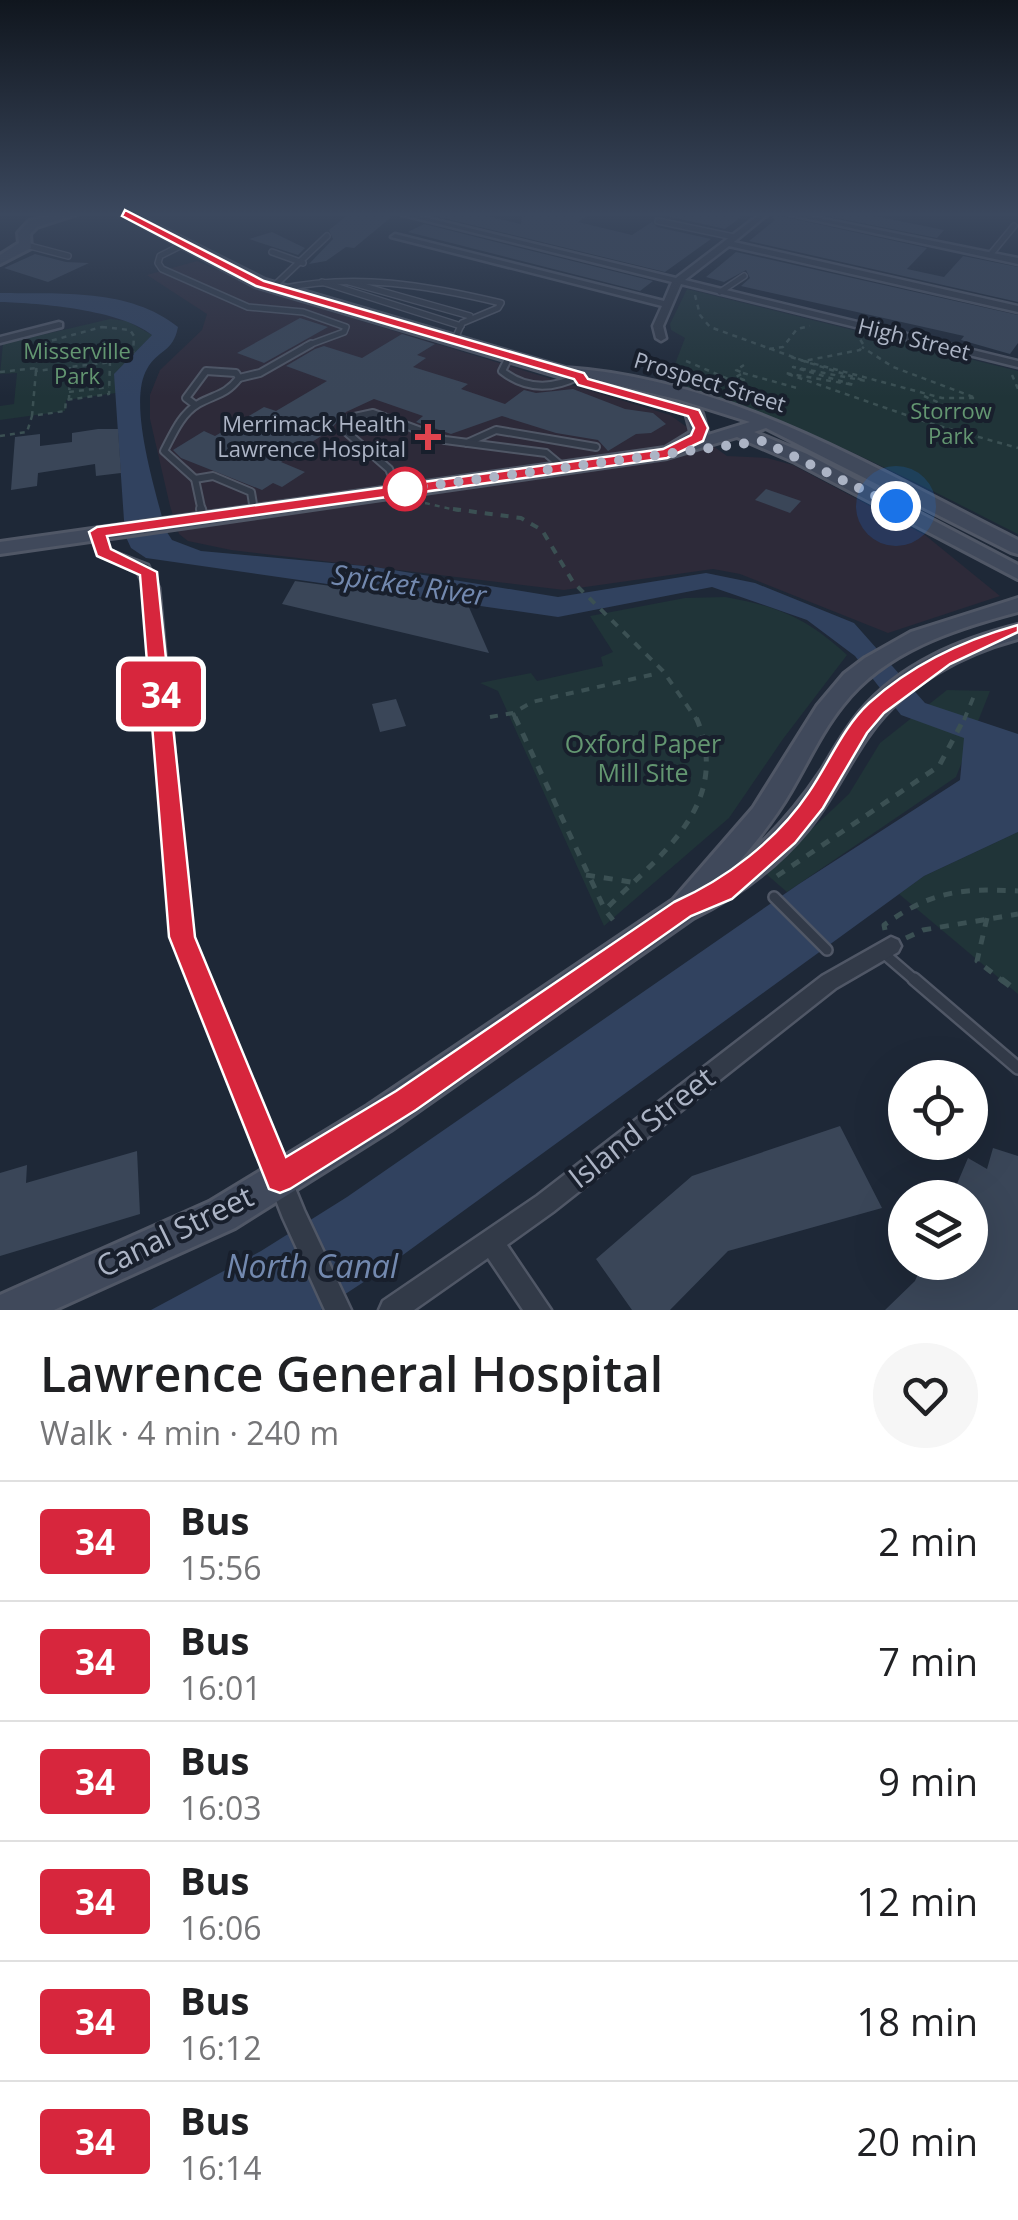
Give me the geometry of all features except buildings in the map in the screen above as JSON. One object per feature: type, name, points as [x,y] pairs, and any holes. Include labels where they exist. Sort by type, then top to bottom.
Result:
[{"type":"main road","name":"Prospect Street","points":[[250,275],[282,290],[457,333],[509,357],[579,376],[596,375],[685,396],[771,431],[1018,545]]},
{"type":"main road","name":"Prospect Street","points":[[579,376],[582,382],[694,413],[743,432],[771,431],[866,490],[1018,573]]},
{"type":"main road","points":[[667,453],[698,438],[701,428],[694,413]]},
{"type":"main road","points":[[0,548],[254,510],[405,495],[667,453],[744,446],[771,431]]},
{"type":"main road","points":[[667,453],[743,432]]},
{"type":"main road","name":"Canal Street","points":[[682,909],[701,880],[725,859],[762,814],[836,696],[852,679],[917,639],[969,618],[1018,605]]},
{"type":"main road","name":"Canal Street","points":[[11,1310],[222,1215],[394,1108],[682,909],[724,892],[754,868],[815,802],[876,708],[943,659],[1018,632]]},
{"type":"street","points":[[550,275],[667,304]]},
{"type":"street","name":"High Street","points":[[649,275],[1015,367]]},
{"type":"street","points":[[661,338],[658,326],[677,282],[686,275]]},
{"type":"street","points":[[877,275],[1018,309]]},
{"type":"street","points":[[0,340],[59,325]]},
{"type":"street","points":[[103,531],[103,552],[148,572],[182,937],[295,1218],[338,1309]]},
{"type":"street","name":"Island Street","points":[[392,1310],[546,1204],[828,982],[886,949]]},
{"type":"street","points":[[491,1242],[538,1310]]},
{"type":"lane","points":[[174,275],[248,307],[303,312],[346,327],[344,332],[310,344],[260,373],[239,378],[226,396],[204,398],[194,404],[164,451],[195,480],[203,517]]},
{"type":"lane","points":[[282,290],[294,275]]},
{"type":"lane","points":[[720,292],[744,276]]},
{"type":"lane","points":[[282,290],[322,282],[340,280],[417,283],[500,303],[498,308],[473,317],[457,333],[322,282]]},
{"type":"lane","points":[[340,280],[473,317]]},
{"type":"lane","points":[[282,290],[285,300],[303,312]]},
{"type":"lane","points":[[194,404],[186,398],[206,371],[227,370],[239,378]]},
{"type":"lane","points":[[405,495],[390,469],[344,430],[350,418],[374,413],[445,440],[546,453],[564,468]]},
{"type":"lane","points":[[467,443],[487,429],[502,428],[562,446],[596,447]]},
{"type":"lane","points":[[195,480],[213,476],[251,492],[254,510]]},
{"type":"lane","points":[[774,897],[827,950]]},
{"type":"lane","points":[[886,949],[1018,1068]]},
{"type":"path","points":[[693,290],[700,316],[710,327],[764,349],[804,361],[942,398],[977,396],[893,367],[859,349],[804,361]]},
{"type":"path","points":[[764,349],[783,347],[797,329],[813,325]]},
{"type":"path","points":[[0,372],[36,370],[70,367],[112,362],[132,352],[134,336],[130,330],[102,327],[42,341],[31,350],[38,356],[36,370],[32,416],[29,431],[0,436]]},
{"type":"path","points":[[855,333],[859,349]]},
{"type":"path","points":[[791,357],[790,360],[866,381],[793,366],[854,385],[785,373],[945,429],[1018,448]]},
{"type":"path","points":[[686,361],[738,383]]},
{"type":"path","points":[[69,400],[108,394],[112,362]]},
{"type":"path","points":[[744,366],[736,370],[798,388]]},
{"type":"path","points":[[32,416],[64,412],[69,400],[70,367]]},
{"type":"path","points":[[1015,367],[1018,389]]},
{"type":"path","points":[[682,386],[695,376],[731,388],[744,380],[736,376],[744,373]]},
{"type":"path","points":[[69,392],[109,386]]},
{"type":"path","points":[[915,391],[946,406]]},
{"type":"path","points":[[405,495],[532,522],[546,534],[569,576],[661,673],[702,724],[707,745],[705,780],[696,814],[672,847],[605,910]]},
{"type":"path","points":[[490,718],[532,702],[661,673]]},
{"type":"path","points":[[775,878],[939,766],[976,691]]},
{"type":"path","points":[[513,712],[586,875],[613,920]]},
{"type":"path","points":[[586,875],[631,882]]},
{"type":"path","points":[[1018,891],[960,888],[920,899],[884,925],[886,949],[922,930],[1018,914]]},
{"type":"path","points":[[988,917],[978,960],[1018,992]]},
{"type":"shaded area","name":"Merrimack Health Lawrence Hospital","points":[[147,275],[230,275],[276,295],[670,415],[727,456],[767,458],[793,465],[925,535],[1000,596],[888,633],[740,574],[713,569],[564,590],[231,550],[188,541],[179,534],[170,506],[150,419],[150,395],[160,370],[202,330],[207,314]]},
{"type":"green space","name":"Storrow Park","points":[[687,289],[1018,371],[1018,534],[804,431],[667,385],[685,338],[671,330],[670,324]]},
{"type":"green space","name":"Misserville Park","points":[[110,319],[127,321],[152,335],[115,374],[116,393],[66,400],[65,411],[0,420],[0,406],[14,404],[17,373],[0,374],[3,344]]},
{"type":"green space","name":"Oxford Paper Mill Site","points":[[725,597],[791,616],[847,655],[729,818],[604,926],[498,691],[480,683],[531,673],[537,681],[603,666],[601,657],[613,652],[590,616],[685,598]]},
{"type":"green space","points":[[947,690],[990,691],[956,777],[787,892],[765,873],[849,794],[880,743]]},
{"type":"green space","points":[[1018,832],[1018,994],[899,894],[924,876]]},
{"type":"water","name":"North Canal","points":[[0,293],[116,299],[159,314],[178,327],[173,342],[147,369],[140,403],[150,471],[165,529],[172,540],[201,551],[375,567],[558,597],[706,573],[755,583],[854,623],[925,703],[1018,734],[1018,832],[924,876],[385,1268],[321,1310],[151,1310],[261,1251],[347,1197],[799,884],[960,780],[964,738],[901,715],[855,656],[807,620],[712,587],[558,617],[146,558],[131,548],[125,535],[114,374],[152,335],[101,314],[0,302]]},
{"type":"bus line","name":"34","points":[[245,275],[399,325],[579,376],[582,382],[665,403],[694,413],[701,428],[698,438],[667,453],[97,532],[103,552],[148,572],[155,614],[182,937],[280,1178],[406,1100],[682,909],[724,892],[754,868],[815,802],[876,708],[943,659],[1018,632]]},
{"type":"place","name":"Merrimack Health Lawrence Hospital","points":[[428,437]]},
{"type":"route","points":[[405,489],[762,441],[896,506]]},
{"type":"water label","name":"Spicket River","points":[[409,585]]}]
